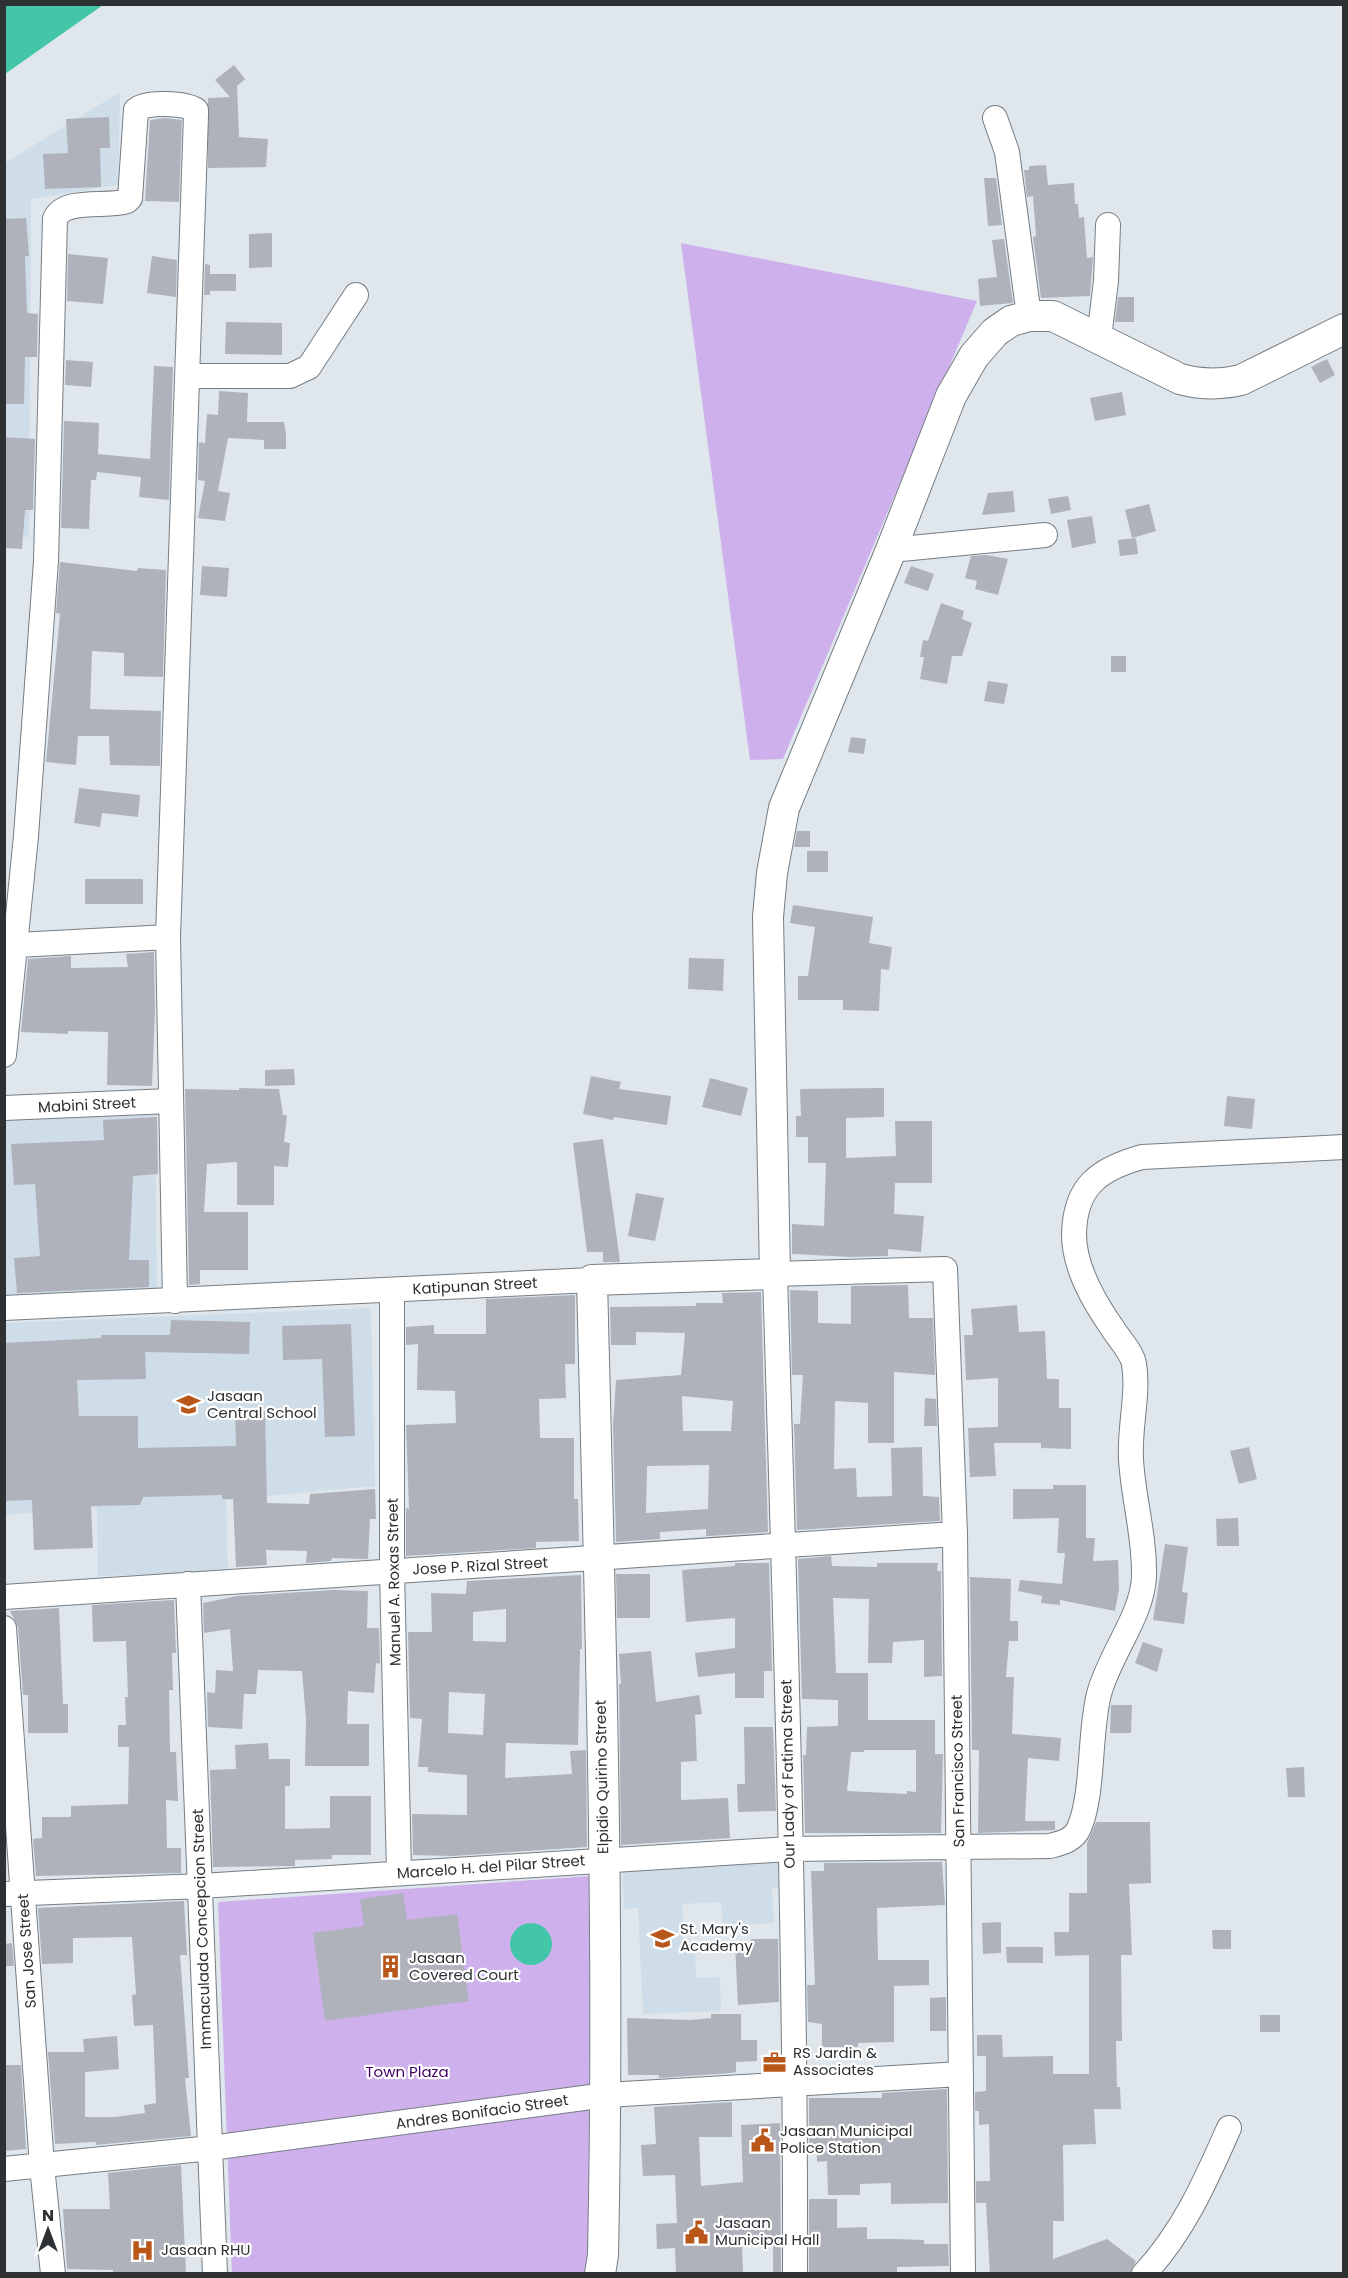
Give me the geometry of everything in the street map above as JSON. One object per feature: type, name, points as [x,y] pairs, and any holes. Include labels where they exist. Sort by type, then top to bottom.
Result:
[{"type":"street","points":[[4,1055],[17,945],[46,561],[55,219],[57,213],[69,206],[121,203],[130,198],[136,110],[147,105],[189,106],[196,110],[168,937],[174,1301]]},
{"type":"street","points":[[995,118],[1007,152],[1029,316]]},
{"type":"street","points":[[1099,338],[1106,281],[1108,225]]},
{"type":"street","points":[[188,376],[290,376],[300,374],[309,367],[356,295]]},
{"type":"street","points":[[775,1274],[768,916],[778,832],[797,775],[891,550],[951,396],[969,366],[995,332],[1011,321],[1029,316],[1059,318],[1180,379],[1212,384],[1241,380],[1344,330]]},
{"type":"street","points":[[891,550],[1045,535]]},
{"type":"street","points":[[17,945],[168,937]]},
{"type":"street","name":"Mabini Street","points":[[4,1108],[170,1101]]},
{"type":"street","name":"Marcelo H. del Pilar Street","points":[[14,1893],[201,1886],[789,1849],[1050,1846],[1065,1842],[1080,1827],[1086,1801],[1099,1694],[1143,1591],[1144,1575],[1141,1524],[1131,1463],[1134,1362],[1100,1311],[1078,1262],[1074,1235],[1082,1194],[1096,1178],[1113,1165],[1142,1157],[1344,1147]]},
{"type":"street","name":"Katipunan Street","points":[[4,1308],[592,1280],[945,1269]]},
{"type":"street","name":"San Francisco Street","points":[[945,1269],[955,1534],[963,2274]]},
{"type":"street","name":"Our Lady of Fatima Street","points":[[775,1274],[789,1759],[795,2082],[795,2274]]},
{"type":"street","name":"Elpidio Quirino Street","points":[[592,1280],[599,1560],[606,2095],[603,2254],[600,2274]]},
{"type":"street","name":"Manuel A. Roxas Street","points":[[392,1290],[392,1570],[399,1873]]},
{"type":"street","name":"Jose P. Rizal Street","points":[[4,1597],[392,1570],[599,1560],[955,1534]]},
{"type":"street","name":"Immaculada Concepcion Street","points":[[188,1584],[215,2274]]},
{"type":"street","name":"San Jose Street","points":[[4,1628],[14,1893],[53,2274]]},
{"type":"street","name":"Andres Bonifacio Street","points":[[4,2169],[211,2148],[606,2095],[795,2082],[961,2074]]},
{"type":"street","points":[[1144,2274],[1163,2253],[1197,2200],[1229,2127]]},
{"type":"shaded area","points":[[5,4],[103,4],[103,5],[5,74]]},
{"type":"shaded area","points":[[120,92],[118,185],[31,199],[29,537],[5,536],[5,163]]},
{"type":"shaded area","points":[[155,1115],[157,1296],[5,1300],[4,1119]]},
{"type":"shaded area","name":"Jasaan Central School","points":[[371,1308],[375,1486],[226,1500],[228,1572],[98,1576],[97,1508],[5,1515],[4,1323]]},
{"type":"shaded area","name":"St. Mary's Academy","points":[[783,1854],[785,1887],[772,1888],[774,1923],[723,1926],[721,1902],[682,1904],[684,1950],[695,1950],[696,1978],[720,1977],[721,2011],[643,2014],[638,1908],[624,1909],[622,1861]]},
{"type":"shaded area","points":[[531,1923],[546,1929],[552,1944],[546,1959],[531,1965],[516,1959],[510,1944],[516,1929]]},
{"type":"green space","points":[[681,243],[977,301],[783,759],[750,760]]},
{"type":"green space","name":"Town Plaza","points":[[591,1876],[588,2266],[583,2273],[232,2273],[218,1902]]},
{"type":"building","points":[[234,65],[245,79],[237,86],[239,137],[268,139],[266,167],[208,168],[208,98],[230,97],[215,80]]},
{"type":"building","points":[[109,117],[110,148],[100,148],[101,187],[45,189],[43,154],[68,153],[66,119]]},
{"type":"building","points":[[165,118],[182,120],[179,202],[145,201],[150,120]]},
{"type":"building","points":[[1046,165],[1048,185],[1074,183],[1075,204],[1078,204],[1079,218],[1084,217],[1087,258],[1093,257],[1090,296],[1041,298],[1033,237],[1036,236],[1033,196],[1027,197],[1024,170],[1029,170],[1029,166]]},
{"type":"building","points":[[984,178],[996,178],[1002,225],[988,226]]},
{"type":"building","points":[[26,218],[29,256],[25,256],[27,313],[38,314],[37,357],[25,357],[24,404],[4,404],[4,219]]},
{"type":"building","points":[[272,233],[272,267],[249,268],[249,234]]},
{"type":"building","points":[[1004,239],[1013,303],[980,306],[978,279],[997,277],[992,240]]},
{"type":"building","points":[[68,254],[108,258],[103,304],[67,301]]},
{"type":"building","points":[[152,256],[177,260],[176,297],[147,293]]},
{"type":"building","points":[[205,264],[210,265],[210,274],[236,274],[236,291],[210,291],[210,295],[204,295]]},
{"type":"building","points":[[1118,297],[1134,297],[1134,322],[1115,322]]},
{"type":"building","points":[[226,322],[282,323],[282,355],[225,354]]},
{"type":"building","points":[[1327,359],[1335,375],[1320,383],[1311,367]]},
{"type":"building","points":[[66,360],[93,362],[91,387],[65,385]]},
{"type":"building","points":[[154,366],[173,367],[169,500],[139,497],[141,477],[97,472],[96,480],[91,480],[89,529],[61,528],[64,421],[99,423],[98,454],[150,459]]},
{"type":"building","points":[[219,391],[248,393],[247,422],[284,422],[286,434],[286,449],[264,449],[264,440],[228,438],[218,491],[230,493],[225,521],[198,518],[205,481],[198,480],[199,442],[205,443],[207,414],[218,415]]},
{"type":"building","points":[[1122,392],[1126,415],[1095,421],[1090,398]]},
{"type":"building","points":[[4,437],[35,439],[33,510],[25,510],[22,549],[4,548]]},
{"type":"building","points":[[1013,491],[1015,512],[982,515],[988,493]]},
{"type":"building","points":[[1068,496],[1071,510],[1051,514],[1048,499]]},
{"type":"building","points":[[1149,504],[1156,531],[1132,538],[1125,510]]},
{"type":"building","points":[[1092,516],[1096,543],[1072,548],[1067,520]]},
{"type":"building","points":[[1136,538],[1138,554],[1120,556],[1118,540]]},
{"type":"building","points":[[986,555],[1008,559],[998,595],[975,589],[977,581],[965,578],[971,556]]},
{"type":"building","points":[[60,562],[137,571],[138,568],[166,570],[163,677],[124,676],[124,653],[92,651],[90,709],[161,711],[160,766],[110,765],[109,736],[78,736],[76,765],[46,762],[60,614],[56,613]]},
{"type":"building","points":[[202,566],[229,568],[227,597],[200,595]]},
{"type":"building","points":[[911,566],[934,574],[928,591],[904,583]]},
{"type":"building","points":[[941,603],[964,611],[962,619],[972,623],[962,656],[952,656],[947,684],[920,679],[924,657],[920,657],[923,640],[928,641]]},
{"type":"building","points":[[1111,656],[1126,656],[1126,672],[1111,672]]},
{"type":"building","points":[[988,681],[1008,684],[1004,704],[984,701]]},
{"type":"building","points":[[851,737],[866,739],[864,754],[848,752]]},
{"type":"building","points":[[79,788],[140,795],[138,817],[102,813],[100,827],[74,823]]},
{"type":"building","points":[[797,831],[810,831],[810,847],[794,847]]},
{"type":"building","points":[[807,851],[828,851],[828,872],[807,872]]},
{"type":"building","points":[[85,879],[143,879],[143,904],[85,904]]},
{"type":"building","points":[[793,905],[873,917],[869,943],[892,947],[889,970],[881,969],[879,1011],[843,1010],[843,1000],[798,1000],[798,976],[808,976],[815,927],[790,923]]},
{"type":"building","points":[[154,952],[155,1011],[152,1086],[107,1085],[108,1032],[68,1031],[68,1034],[21,1032],[28,959],[71,956],[71,968],[128,967],[126,954]]},
{"type":"building","points":[[689,958],[724,959],[723,991],[688,989]]},
{"type":"building","points":[[294,1069],[295,1085],[265,1086],[265,1070]]},
{"type":"building","points":[[591,1076],[621,1082],[619,1089],[671,1096],[667,1125],[614,1117],[613,1120],[583,1114]]},
{"type":"building","points":[[710,1078],[748,1088],[741,1116],[702,1107]]},
{"type":"building","points":[[239,1088],[279,1089],[283,1115],[287,1115],[284,1142],[290,1143],[288,1167],[274,1166],[274,1205],[237,1205],[237,1162],[207,1164],[204,1212],[248,1212],[248,1270],[200,1270],[200,1284],[189,1285],[185,1089],[239,1090]]},
{"type":"building","points":[[884,1088],[884,1117],[846,1118],[846,1158],[896,1156],[895,1121],[932,1121],[932,1183],[895,1183],[894,1214],[924,1216],[921,1252],[888,1249],[888,1256],[851,1257],[792,1254],[792,1224],[824,1226],[826,1163],[808,1163],[808,1137],[796,1137],[796,1116],[801,1116],[800,1089]]},
{"type":"building","points":[[1227,1096],[1255,1099],[1252,1129],[1224,1126]]},
{"type":"building","points":[[157,1117],[158,1174],[133,1176],[129,1260],[149,1260],[149,1287],[17,1293],[14,1258],[40,1256],[35,1184],[14,1185],[11,1144],[104,1140],[103,1120]]},
{"type":"building","points":[[603,1139],[620,1262],[603,1262],[603,1252],[587,1252],[573,1143]]},
{"type":"building","points":[[636,1193],[664,1198],[655,1241],[628,1236]]},
{"type":"building","points":[[908,1285],[909,1318],[933,1318],[935,1375],[894,1372],[894,1443],[868,1443],[868,1403],[835,1401],[834,1469],[856,1468],[857,1497],[892,1496],[891,1448],[922,1447],[923,1496],[939,1497],[940,1521],[797,1530],[794,1424],[800,1424],[803,1375],[792,1375],[790,1290],[818,1291],[818,1323],[851,1324],[851,1286]]},
{"type":"building","points":[[761,1292],[768,1532],[706,1536],[706,1529],[660,1532],[660,1539],[616,1542],[613,1426],[616,1380],[681,1375],[685,1333],[636,1332],[636,1345],[611,1345],[610,1307],[696,1306],[696,1303],[723,1303],[722,1293]],"holes":[[[682,1396],[733,1401],[731,1431],[683,1431]],[[709,1465],[708,1509],[646,1513],[647,1466]]]},
{"type":"building","points":[[575,1295],[575,1364],[565,1364],[566,1398],[539,1399],[540,1438],[574,1438],[574,1499],[578,1499],[579,1541],[536,1542],[536,1548],[406,1556],[406,1508],[409,1509],[406,1425],[456,1423],[455,1391],[417,1390],[418,1344],[406,1345],[406,1327],[434,1325],[434,1334],[486,1334],[486,1299]]},
{"type":"building","points":[[1017,1305],[1019,1332],[1045,1331],[1047,1379],[1059,1379],[1059,1408],[1071,1408],[1071,1449],[1041,1448],[1041,1443],[994,1443],[996,1476],[970,1477],[968,1428],[998,1427],[998,1378],[966,1380],[964,1335],[973,1335],[971,1309]]},
{"type":"building","points":[[171,1320],[250,1322],[249,1354],[145,1352],[146,1379],[77,1380],[79,1416],[138,1416],[138,1448],[236,1446],[235,1411],[265,1411],[267,1503],[309,1504],[310,1494],[375,1489],[376,1519],[370,1519],[368,1559],[332,1558],[331,1561],[306,1563],[307,1551],[266,1550],[267,1565],[236,1567],[233,1499],[222,1499],[222,1495],[143,1497],[140,1505],[91,1506],[93,1548],[34,1550],[32,1500],[4,1501],[4,1343],[101,1338],[101,1335],[170,1335]]},
{"type":"building","points":[[351,1324],[355,1436],[325,1437],[322,1359],[283,1360],[282,1326]]},
{"type":"building","points":[[925,1398],[936,1399],[937,1426],[924,1426]]},
{"type":"building","points":[[1249,1447],[1257,1479],[1239,1484],[1230,1451]]},
{"type":"building","points":[[1053,1485],[1086,1485],[1086,1538],[1095,1538],[1093,1561],[1118,1560],[1119,1589],[1115,1611],[1060,1600],[1060,1605],[1041,1603],[1042,1596],[1018,1591],[1020,1580],[1062,1584],[1065,1553],[1057,1553],[1059,1518],[1013,1519],[1013,1489],[1053,1489]]},
{"type":"building","points":[[1238,1518],[1239,1546],[1217,1546],[1216,1519]]},
{"type":"building","points":[[1165,1544],[1188,1547],[1182,1592],[1188,1593],[1184,1624],[1153,1620]]},
{"type":"building","points":[[831,1556],[832,1566],[877,1567],[877,1563],[938,1563],[937,1571],[941,1571],[942,1676],[924,1677],[924,1640],[893,1642],[892,1663],[868,1663],[869,1599],[833,1598],[836,1673],[868,1673],[868,1720],[935,1720],[935,1754],[943,1754],[941,1833],[805,1833],[803,1755],[806,1755],[807,1727],[838,1726],[838,1700],[802,1699],[798,1559]],"holes":[[[916,1750],[916,1792],[907,1791],[907,1794],[847,1791],[851,1752]]]},
{"type":"building","points":[[735,1563],[769,1563],[772,1671],[764,1671],[764,1698],[735,1698],[735,1673],[698,1677],[695,1653],[735,1648],[735,1618],[686,1622],[682,1570],[735,1566]]},
{"type":"building","points":[[616,1574],[650,1574],[650,1618],[617,1618]]},
{"type":"building","points":[[581,1575],[582,1649],[580,1649],[578,1745],[506,1743],[505,1778],[572,1774],[570,1751],[586,1750],[587,1847],[452,1856],[413,1855],[412,1814],[467,1815],[467,1775],[428,1772],[428,1767],[418,1767],[422,1719],[410,1718],[408,1632],[432,1632],[431,1593],[466,1594],[467,1581]],"holes":[[[506,1609],[506,1642],[473,1641],[473,1612]],[[449,1692],[485,1694],[483,1735],[448,1733]]]},
{"type":"building","points":[[970,1577],[1011,1579],[1010,1621],[1018,1621],[1018,1641],[1009,1641],[1006,1677],[1014,1677],[1012,1734],[1061,1738],[1059,1761],[1028,1758],[1025,1821],[1055,1821],[1055,1830],[978,1833],[979,1750],[972,1750]]},
{"type":"building","points":[[333,1590],[368,1591],[367,1628],[379,1628],[380,1664],[376,1663],[374,1693],[348,1691],[347,1724],[369,1724],[369,1766],[305,1766],[306,1719],[302,1671],[258,1670],[256,1694],[244,1694],[242,1729],[208,1727],[207,1692],[215,1693],[216,1670],[233,1671],[230,1629],[204,1633],[203,1603],[237,1596]]},
{"type":"building","points":[[174,1600],[176,1653],[172,1653],[173,1690],[169,1690],[170,1752],[176,1752],[178,1801],[166,1800],[167,1848],[181,1848],[181,1873],[36,1876],[33,1839],[42,1838],[42,1817],[71,1817],[71,1806],[128,1804],[129,1747],[118,1747],[118,1725],[126,1725],[125,1697],[128,1697],[126,1641],[93,1642],[92,1605]]},
{"type":"building","points":[[59,1608],[63,1704],[68,1704],[68,1733],[28,1733],[28,1695],[23,1695],[18,1627],[10,1611]]},
{"type":"building","points":[[1143,1642],[1163,1649],[1157,1672],[1135,1663]]},
{"type":"building","points":[[651,1651],[656,1702],[699,1695],[702,1714],[695,1715],[697,1761],[681,1762],[681,1800],[728,1798],[730,1838],[621,1845],[619,1654]]},
{"type":"building","points":[[1111,1705],[1132,1705],[1131,1733],[1110,1733]]},
{"type":"building","points":[[744,1727],[773,1727],[776,1811],[738,1812],[737,1784],[745,1784]]},
{"type":"building","points":[[268,1743],[269,1759],[290,1759],[290,1786],[285,1786],[285,1829],[330,1828],[330,1796],[371,1796],[371,1855],[332,1855],[332,1859],[295,1860],[295,1866],[213,1867],[210,1770],[236,1769],[235,1745]]},
{"type":"building","points":[[1304,1767],[1305,1797],[1288,1797],[1286,1768]]},
{"type":"building","points":[[1096,1822],[1150,1822],[1151,1883],[1129,1884],[1132,1955],[1121,1955],[1122,2041],[1116,2041],[1117,2087],[1120,2087],[1121,2109],[1094,2109],[1096,2144],[1063,2145],[1064,2221],[1053,2221],[1053,2259],[1107,2239],[1136,2261],[1130,2274],[990,2274],[986,2203],[976,2203],[976,2181],[990,2181],[989,2124],[979,2125],[979,2111],[975,2111],[975,2092],[986,2091],[986,2056],[977,2056],[977,2035],[1002,2035],[1003,2057],[1053,2056],[1053,2074],[1089,2074],[1089,1955],[1055,1956],[1054,1932],[1069,1932],[1069,1893],[1087,1893],[1087,1843]]},
{"type":"building","points":[[942,1862],[945,1905],[877,1908],[878,1960],[929,1960],[929,1985],[894,1986],[894,2042],[858,2043],[858,2047],[822,2047],[822,2024],[808,2022],[807,1985],[815,1985],[811,1871],[824,1871],[824,1863]]},
{"type":"building","name":"Jasaan Covered Court","points":[[403,1893],[407,1920],[457,1914],[469,2001],[325,2021],[313,1933],[364,1926],[360,1899]]},
{"type":"building","points":[[184,1901],[187,1955],[180,1955],[189,2078],[185,2078],[191,2136],[96,2145],[96,2142],[55,2144],[48,2052],[84,2052],[83,2039],[117,2036],[119,2069],[85,2072],[85,2117],[115,2117],[145,2113],[144,2105],[156,2103],[153,2025],[134,2026],[132,1995],[136,1994],[132,1937],[73,1938],[73,1963],[42,1964],[38,1908]]},
{"type":"building","points":[[1001,1922],[1001,1953],[983,1954],[982,1923]]},
{"type":"building","points":[[1212,1930],[1231,1930],[1231,1949],[1213,1949]]},
{"type":"building","points":[[751,1939],[778,1939],[779,2002],[738,2005],[735,1944],[751,1944]]},
{"type":"building","points":[[12,1943],[14,1966],[4,1966],[4,1944]]},
{"type":"building","points":[[1006,1947],[1043,1947],[1043,1963],[1007,1963]]},
{"type":"building","points":[[946,1997],[946,2031],[930,2031],[930,1998]]},
{"type":"building","points":[[711,2014],[741,2014],[741,2040],[757,2040],[757,2061],[736,2062],[736,2072],[732,2073],[659,2078],[659,2075],[628,2075],[627,2018],[691,2020],[711,2018]]},
{"type":"building","points":[[1260,2015],[1280,2015],[1280,2032],[1260,2032]]},
{"type":"building","points":[[4,2065],[21,2065],[26,2149],[4,2151]]},
{"type":"building","points":[[947,2089],[948,2203],[891,2204],[891,2183],[860,2184],[860,2195],[828,2195],[827,2161],[817,2162],[817,2145],[809,2145],[809,2098],[882,2098],[882,2093]]},
{"type":"building","points":[[732,2102],[732,2137],[699,2137],[701,2186],[743,2182],[741,2125],[780,2123],[781,2274],[773,2274],[773,2244],[742,2244],[743,2274],[676,2274],[675,2248],[657,2249],[656,2224],[677,2223],[675,2175],[643,2176],[641,2145],[656,2144],[654,2107]]},
{"type":"building","points":[[181,2165],[186,2274],[113,2274],[113,2270],[67,2269],[63,2209],[110,2209],[108,2173]]},
{"type":"building","points":[[809,2199],[837,2199],[837,2228],[867,2227],[867,2239],[924,2240],[924,2244],[948,2244],[949,2266],[897,2267],[897,2274],[809,2273]]},
{"type":"place","name":"Jasaan Central School","points":[[189,1405]]},
{"type":"place","name":"St. Mary's Academy","points":[[662,1938]]},
{"type":"place","name":"Jasaan Covered Court","points":[[391,1967]]},
{"type":"place","name":"RS Jardin & Associates","points":[[775,2062]]},
{"type":"place","name":"Jasaan Municipal Police Station","points":[[762,2140]]},
{"type":"place","name":"Jasaan Municipal Hall","points":[[697,2232]]},
{"type":"place","name":"Jasaan RHU","points":[[143,2250]]}]
